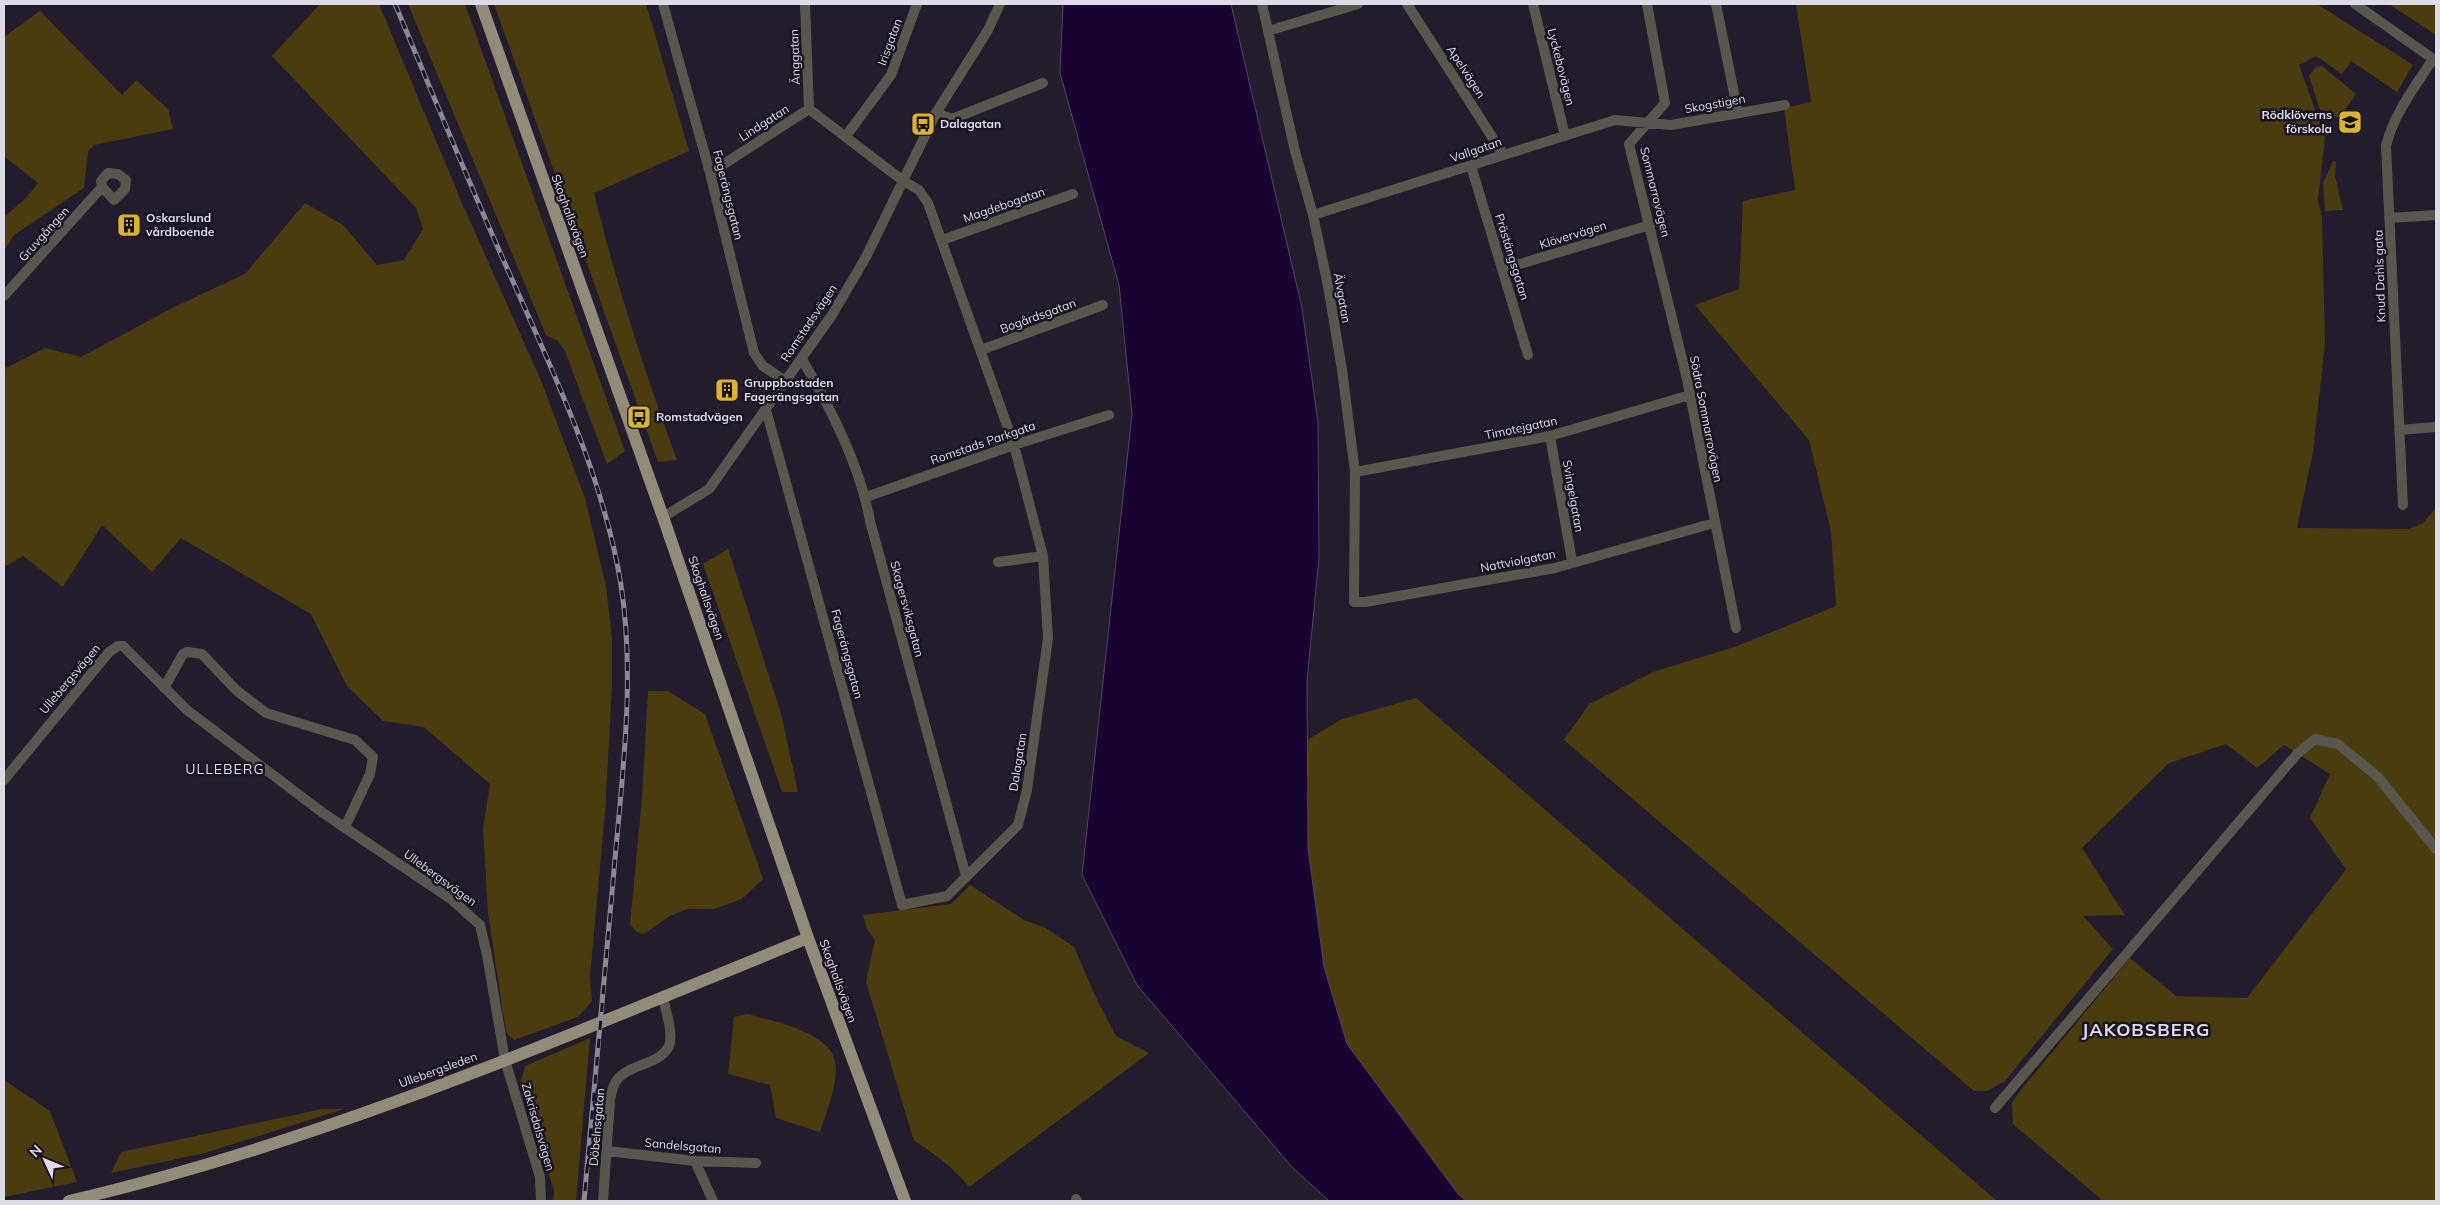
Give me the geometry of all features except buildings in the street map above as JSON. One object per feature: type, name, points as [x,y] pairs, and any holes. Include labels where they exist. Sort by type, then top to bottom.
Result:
[{"type":"main road","name":"Skoghallsvägen","points":[[481,4],[663,517],[808,938],[905,1201]]},
{"type":"main road","name":"Ullebergsleden","points":[[68,1201],[119,1190],[268,1146],[505,1060],[808,938]]},
{"type":"street","name":"Fagerängsgatan","points":[[663,4],[710,173],[754,353],[763,366],[785,381]]},
{"type":"street","name":"Änggatan","points":[[805,4],[809,109]]},
{"type":"street","name":"Irisgatan","points":[[846,136],[892,74],[917,4]]},
{"type":"street","name":"Romstadsvägen","points":[[663,517],[709,489],[832,315],[866,257],[936,113],[988,30],[1000,4]]},
{"type":"street","name":"Älvgatan","points":[[1262,4],[1295,151],[1313,215],[1339,348],[1355,472],[1354,602]]},
{"type":"street","points":[[1268,31],[1358,4]]},
{"type":"street","name":"Apelvägen","points":[[1407,4],[1503,154]]},
{"type":"street","name":"Lyckebovägen","points":[[1533,4],[1565,136]]},
{"type":"street","name":"Sommarrovägen","points":[[1647,4],[1665,103],[1629,144],[1671,310]]},
{"type":"street","points":[[1716,4],[1738,113]]},
{"type":"street","points":[[2355,4],[2435,60]]},
{"type":"street","name":"Knud Dahls gata","points":[[2403,505],[2386,146],[2390,131],[2400,109],[2435,60]]},
{"type":"street","points":[[936,113],[952,118],[1043,83]]},
{"type":"street","name":"Skogstigen","points":[[1649,121],[1670,125],[1785,105]]},
{"type":"street","name":"Lindgatan","points":[[710,173],[809,109],[902,180]]},
{"type":"street","name":"Vallgatan","points":[[1313,215],[1615,120],[1649,121]]},
{"type":"street","name":"Prästängsgatan","points":[[1471,166],[1528,356]]},
{"type":"street","name":"Dalagatan","points":[[902,180],[919,190],[928,203],[1014,445],[1042,556],[1048,638],[1027,790],[1018,825],[948,896],[902,905]]},
{"type":"street","name":"Gruvgången","points":[[4,296],[102,187]]},
{"type":"street","name":"Magdebogatan","points":[[942,240],[1073,194]]},
{"type":"street","points":[[2390,218],[2436,215]]},
{"type":"street","name":"Klövervägen","points":[[1503,269],[1650,225]]},
{"type":"street","name":"Bogårdsgatan","points":[[981,350],[1104,305]]},
{"type":"street","name":"Södra Sommarrovägen","points":[[1671,310],[1690,395],[1715,528]]},
{"type":"street","name":"Skagersviksgatan","points":[[802,358],[828,402],[866,497],[870,521],[966,876]]},
{"type":"street","name":"Timotejgatan","points":[[1355,472],[1550,436],[1690,395]]},
{"type":"street","name":"Fagerängsgatan","points":[[766,410],[902,905]]},
{"type":"street","name":"Romstads Parkgata","points":[[866,497],[1109,414]]},
{"type":"street","points":[[2400,430],[2436,427]]},
{"type":"street","name":"Svingelgatan","points":[[1550,436],[1572,561]]},
{"type":"street","points":[[1715,528],[1736,628]]},
{"type":"street","name":"Nattviolgatan","points":[[1354,602],[1365,602],[1554,568],[1572,561],[1715,528]]},
{"type":"street","points":[[998,562],[1042,556]]},
{"type":"street","name":"Ullebergsvägen","points":[[4,780],[108,652],[118,646],[123,646],[187,710],[345,827],[451,899],[480,925],[505,1060]]},
{"type":"street","points":[[164,688],[183,654],[187,652],[202,654],[236,690],[266,713],[356,740],[373,757],[370,774],[345,827]]},
{"type":"street","points":[[1995,1108],[2298,754],[2315,739],[2338,744],[2378,777],[2436,849]]},
{"type":"street","name":"Döbelnsgatan","points":[[603,1201],[610,1100],[614,1084],[629,1071],[661,1056],[669,1045],[669,1027],[662,997]]},
{"type":"street","name":"Zakrisdalsvägen","points":[[505,1060],[540,1177],[541,1201]]},
{"type":"street","name":"Sandelsgatan","points":[[607,1151],[695,1161],[756,1162]]},
{"type":"street","points":[[695,1161],[713,1201]]},
{"type":"shaded area","points":[[320,4],[379,4],[462,203],[542,383],[585,498],[606,586],[612,638],[612,687],[605,813],[590,976],[592,1001],[578,1017],[514,1040],[506,1032],[488,913],[483,829],[490,784],[424,727],[383,721],[347,686],[311,614],[181,538],[152,572],[102,525],[63,587],[23,556],[4,567],[4,369],[45,348],[81,357],[174,307],[245,274],[305,203],[343,225],[377,265],[404,260],[423,229],[416,208],[272,56]]},
{"type":"shaded area","points":[[408,4],[465,4],[625,451],[607,464],[565,351],[558,341],[546,335]]},
{"type":"shaded area","points":[[494,4],[646,4],[689,151],[594,193],[632,328],[677,460],[658,462]]},
{"type":"shaded area","points":[[1063,4],[1231,4],[1302,308],[1318,422],[1319,558],[1307,681],[1308,848],[1324,967],[1347,1044],[1458,1194],[1466,1201],[1329,1201],[1291,1166],[1137,985],[1082,875],[1132,414],[1119,285],[1060,73]]},
{"type":"shaded area","points":[[1796,4],[2317,4],[2413,65],[2397,92],[2351,61],[2342,74],[2316,56],[2299,65],[2325,138],[2318,200],[2322,217],[2325,344],[2313,452],[2297,528],[2409,529],[2423,523],[2436,508],[2436,1201],[2103,1201],[2013,1124],[2012,1103],[2020,1091],[2130,958],[2176,996],[2247,998],[2346,869],[2310,818],[2330,774],[2284,745],[2257,768],[2226,744],[2169,763],[2082,848],[2125,915],[2083,916],[2113,949],[2005,1081],[1987,1091],[1974,1091],[1564,740],[1589,704],[1653,672],[1737,646],[1836,606],[1831,531],[1809,440],[1695,305],[1739,289],[1743,201],[1795,190],[1784,108],[1811,102]]},
{"type":"shaded area","points":[[2389,4],[2431,4],[2436,7],[2436,35]]},
{"type":"shaded area","points":[[40,11],[122,95],[136,80],[168,109],[173,129],[94,145],[88,152],[84,188],[14,235],[4,251],[4,217],[26,198],[38,183],[4,156],[4,37]]},
{"type":"shaded area","points":[[2322,66],[2356,94],[2339,118],[2320,110],[2309,76],[2316,67]]},
{"type":"shaded area","points":[[2333,161],[2336,162],[2335,176],[2343,210],[2325,211],[2323,183]]},
{"type":"shaded area","points":[[728,549],[781,713],[798,792],[782,792],[703,564]]},
{"type":"shaded area","points":[[648,691],[668,691],[705,714],[763,879],[742,899],[714,909],[687,909],[670,916],[644,934],[637,932],[630,924],[642,798]]},
{"type":"shaded area","points":[[1416,698],[1997,1201],[1466,1201],[1458,1194],[1347,1044],[1324,967],[1308,848],[1307,740],[1342,719]]},
{"type":"shaded area","points":[[970,885],[1024,920],[1046,928],[1074,947],[1098,1002],[1116,1036],[1149,1053],[969,1187],[943,1161],[914,1141],[866,982],[875,940],[867,929],[863,915],[951,904]]},
{"type":"shaded area","points":[[748,1014],[797,1028],[820,1041],[829,1049],[834,1058],[836,1075],[832,1095],[820,1132],[776,1118],[770,1085],[728,1074],[734,1017]]},
{"type":"shaded area","points":[[590,1038],[576,1201],[553,1201],[554,1191],[521,1081],[525,1066]]},
{"type":"shaded area","points":[[4,1080],[50,1111],[77,1182],[4,1197]]},
{"type":"shaded area","points":[[322,1109],[344,1109],[205,1153],[111,1173],[121,1152]]},
{"type":"railway","points":[[395,4],[574,423],[602,503],[621,585],[627,653],[626,722],[584,1201]]},
{"type":"place","name":"Rödklöverns förskola","points":[[2350,122]]},
{"type":"place","name":"Dalagatan","points":[[923,124]]},
{"type":"place","name":"Oskarslund vårdboende","points":[[129,225]]},
{"type":"place","name":"Gruppbostaden Fagerängsgatan","points":[[727,390]]},
{"type":"place","name":"Romstadvägen","points":[[639,417]]},
{"type":"district","name":"ULLEBERG","points":[[225,769]]},
{"type":"district","name":"JAKOBSBERG","points":[[2146,1030]]}]
